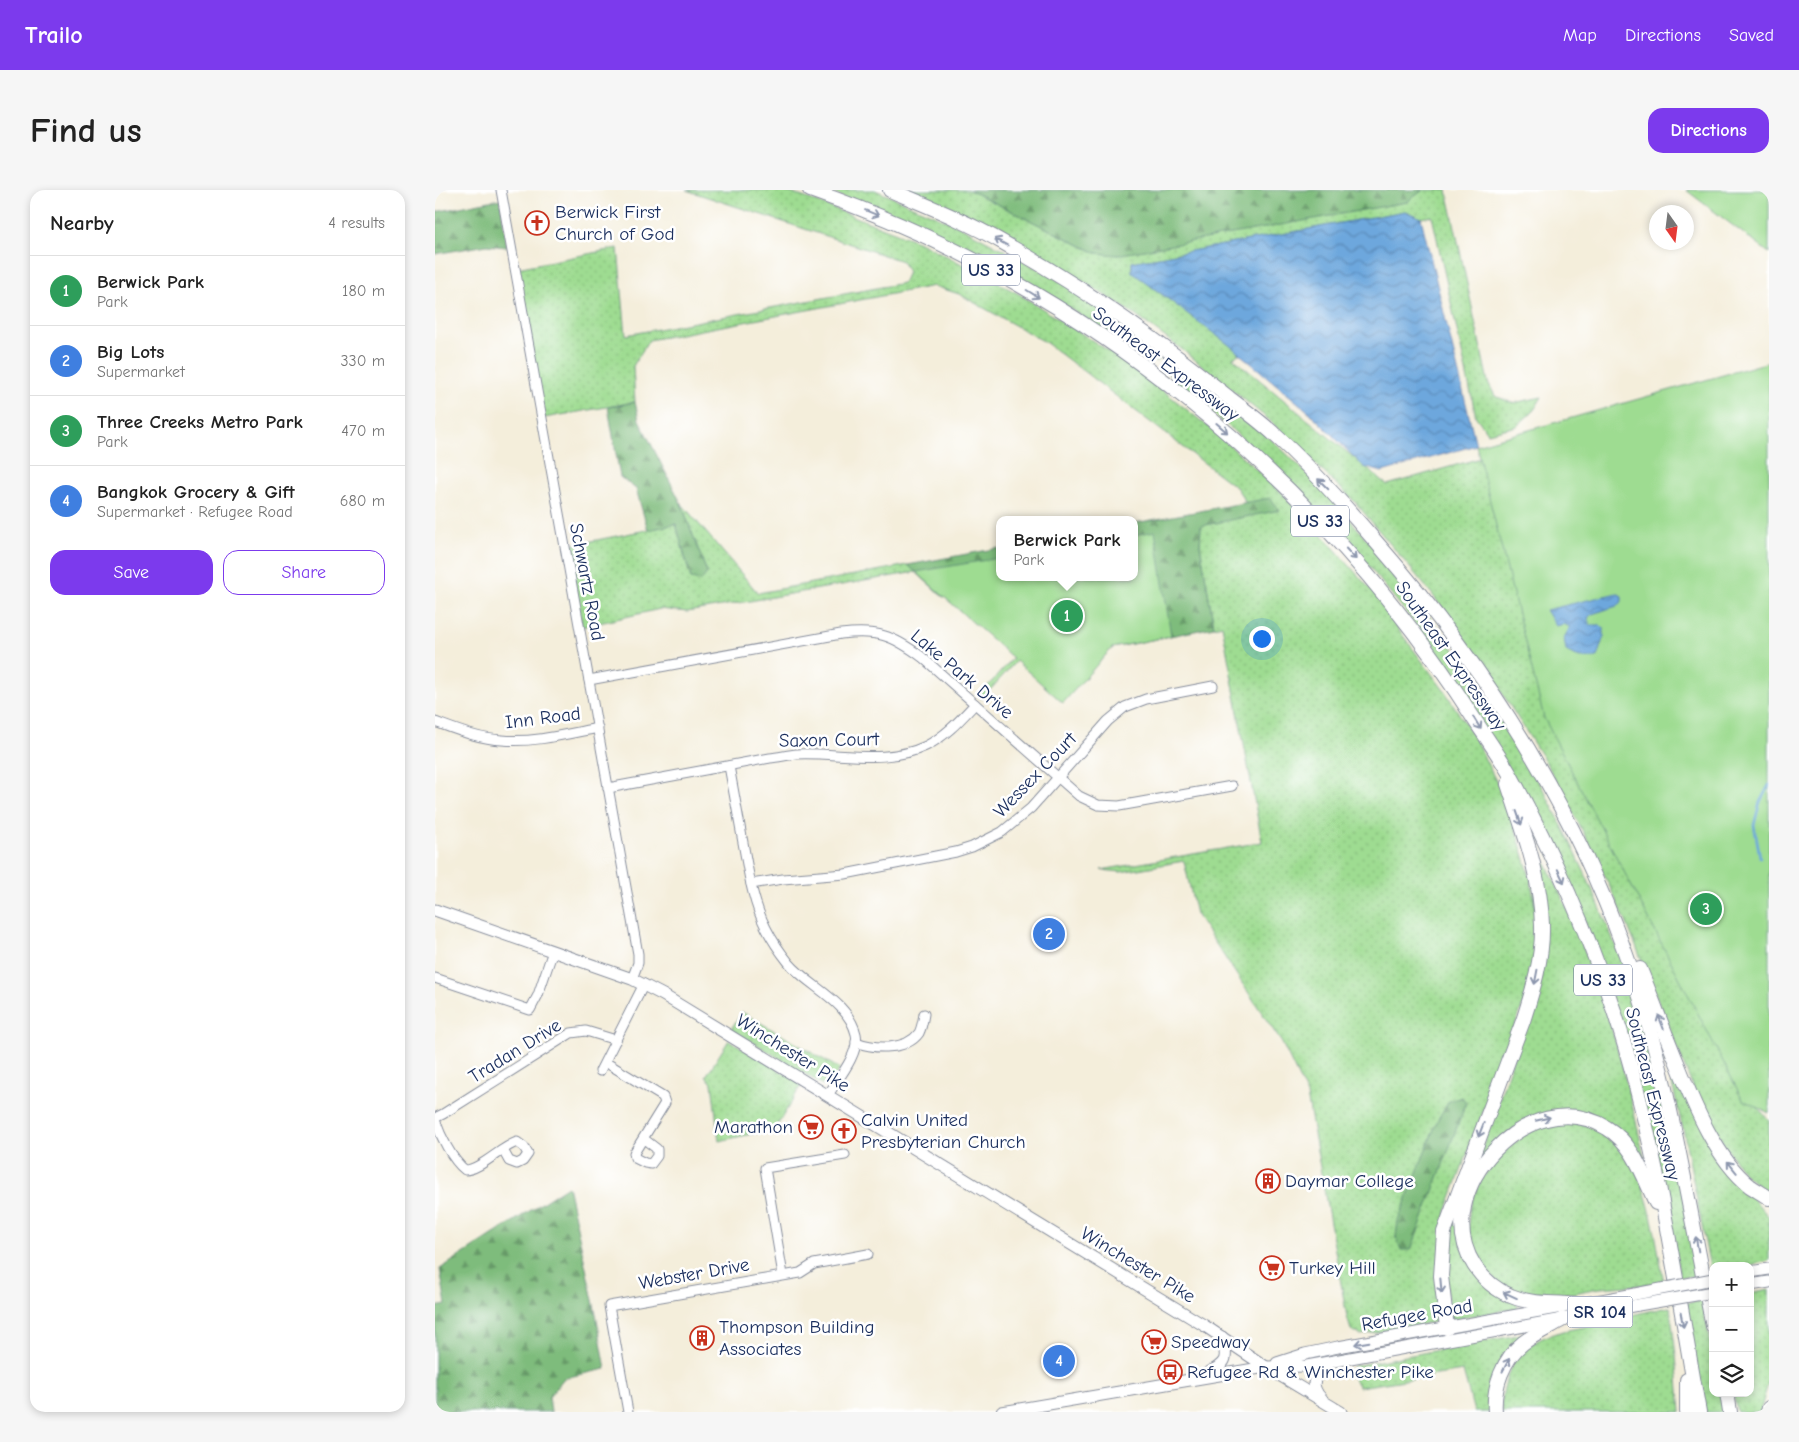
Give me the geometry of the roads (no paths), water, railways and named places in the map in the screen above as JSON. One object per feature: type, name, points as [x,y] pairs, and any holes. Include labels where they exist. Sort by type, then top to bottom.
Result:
[{"type":"highway","name":"Southeast Expressway","points":[[810,190],[903,226],[1022,287],[1112,343],[1157,376],[1219,425],[1291,491],[1361,564],[1437,664],[1498,755],[1525,802],[1552,858],[1594,957],[1620,1031],[1634,1081],[1665,1220],[1699,1412]]},
{"type":"highway","name":"Southeast Expressway","points":[[890,190],[946,214],[1003,242],[1128,320],[1174,353],[1277,436],[1346,507],[1395,562],[1482,675],[1508,714],[1544,775],[1573,831],[1606,902],[1642,1001],[1660,1062],[1682,1162],[1709,1307]]},
{"type":"highway","points":[[1447,1328],[1441,1276],[1444,1232],[1523,1021],[1534,989],[1540,956],[1542,925],[1538,885],[1532,858],[1498,755]]},
{"type":"highway","points":[[1606,902],[1626,933],[1703,1124],[1719,1149],[1769,1208]]},
{"type":"highway","points":[[1575,1305],[1555,1302],[1532,1302],[1510,1296],[1487,1281],[1469,1257],[1463,1243],[1461,1229],[1465,1200],[1478,1172],[1498,1147],[1521,1129],[1540,1119],[1556,1116],[1575,1116],[1599,1123],[1617,1136],[1631,1152],[1665,1220]]},
{"type":"highway","points":[[1749,1186],[1769,1198]]},
{"type":"highway","points":[[1495,1412],[1497,1389],[1501,1375],[1512,1355],[1528,1340],[1563,1319]]},
{"type":"highway","points":[[1687,1412],[1688,1349]]},
{"type":"highway","points":[[1728,1397],[1731,1412]]},
{"type":"highway","points":[[1768,1412],[1769,1408]]},
{"type":"main road","name":"Winchester Pike","points":[[435,910],[553,950],[644,984],[828,1095],[1341,1412]]},
{"type":"main road","points":[[1754,1271],[1769,1269]]},
{"type":"main road","name":"SR 104","points":[[1563,1319],[1709,1280]]},
{"type":"main road","points":[[1754,1284],[1769,1282]]},
{"type":"main road","name":"SR 104","points":[[1575,1305],[1709,1292]]},
{"type":"main road","name":"Refugee Road","points":[[1002,1412],[1266,1367],[1305,1354],[1575,1305]]},
{"type":"main road","name":"Refugee Road","points":[[1266,1367],[1307,1366],[1563,1319]]},
{"type":"main road","points":[[1198,1379],[1225,1362],[1226,1353],[1222,1337]]},
{"type":"main road","points":[[1327,1404],[1316,1392],[1314,1385],[1317,1374],[1331,1362]]},
{"type":"street","name":"Schwartz Road","points":[[501,190],[638,954],[638,963],[632,979]]},
{"type":"street","name":"Lake Park Drive","points":[[589,680],[841,634],[875,633],[899,641],[922,657],[1079,796],[1098,805],[1119,806],[1232,786]]},
{"type":"street","name":"Wessex Court","points":[[751,884],[783,879],[845,874],[936,857],[972,847],[1002,832],[1018,820],[1108,721],[1125,707],[1146,699],[1213,686]]},
{"type":"street","name":"Saxon Court","points":[[608,788],[797,754],[862,757],[911,752],[941,737],[975,704]]},
{"type":"street","name":"Inn Road","points":[[435,722],[476,736],[502,740],[535,739],[598,728]]},
{"type":"street","points":[[729,766],[757,908],[767,929],[789,964],[839,1006],[847,1015],[854,1029],[856,1042],[852,1057],[828,1095]]},
{"type":"street","points":[[435,978],[530,1010],[538,995],[553,950]]},
{"type":"street","points":[[600,1071],[644,984]]},
{"type":"street","points":[[856,1042],[875,1048],[900,1044],[912,1039],[919,1032],[923,1014]]},
{"type":"street","name":"Tradan Drive","points":[[435,1119],[571,1033],[586,1031],[616,1040]]},
{"type":"street","points":[[605,1062],[665,1100],[644,1139]]},
{"type":"street","points":[[435,1119],[440,1135],[457,1162],[465,1170],[473,1169],[503,1150]]},
{"type":"street","points":[[783,1275],[765,1168],[845,1155]]},
{"type":"street","name":"Webster Drive","points":[[628,1412],[609,1306],[800,1273],[814,1264],[868,1254]]},
{"type":"water","points":[[1405,211],[1421,218],[1476,445],[1382,472],[1364,467],[1309,412],[1228,344],[1132,272],[1132,262]]},
{"type":"water","points":[[1617,593],[1622,596],[1620,605],[1592,614],[1588,618],[1590,625],[1599,625],[1604,628],[1604,636],[1597,657],[1586,658],[1566,651],[1564,638],[1570,627],[1564,624],[1556,626],[1546,610]]},
{"type":"waterway","points":[[1760,857],[1754,825],[1760,802],[1769,785]]},
{"type":"place","name":"Berwick First Church of God","points":[[537,223]]},
{"type":"place","name":"Berwick Park","points":[[1067,616]]},
{"type":"place","name":"Three Creeks Metro Park","points":[[1706,909]]},
{"type":"place","name":"Big Lots","points":[[1049,934]]},
{"type":"place","name":"Marathon","points":[[811,1127]]},
{"type":"place","name":"Calvin United Presbyterian Church","points":[[844,1131]]},
{"type":"place","name":"Daymar College","points":[[1268,1181]]},
{"type":"place","name":"Turkey Hill","points":[[1272,1268]]},
{"type":"place","name":"Thompson Building Associates","points":[[702,1338]]},
{"type":"place","name":"Speedway","points":[[1154,1342]]},
{"type":"place","name":"Bangkok Grocery & Gift","points":[[1059,1361]]},
{"type":"place","name":"Refugee Rd & Winchester Pike","points":[[1170,1372]]}]
